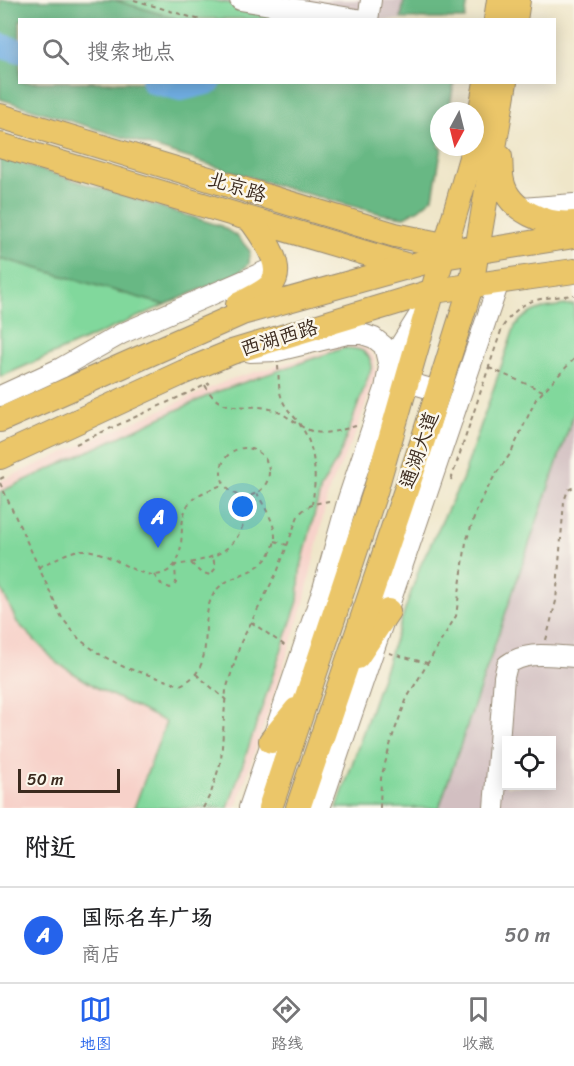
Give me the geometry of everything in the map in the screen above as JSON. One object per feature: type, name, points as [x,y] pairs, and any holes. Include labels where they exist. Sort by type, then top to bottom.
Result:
[{"type":"main road","points":[[496,18],[499,0]]},
{"type":"main road","points":[[515,18],[518,0]]},
{"type":"main road","name":"通湖大道","points":[[484,102],[486,84]]},
{"type":"main road","name":"通湖大道","points":[[484,146],[498,128],[506,84]]},
{"type":"main road","name":"北京路","points":[[0,116],[445,251]]},
{"type":"main road","points":[[498,128],[502,182],[506,192],[529,214],[547,222],[574,223]]},
{"type":"main road","name":"北京路","points":[[0,145],[411,266]]},
{"type":"main road","name":"通湖大道","points":[[270,808],[375,492],[397,381],[434,291],[477,156]]},
{"type":"main road","name":"通湖大道","points":[[298,808],[471,286],[477,251],[478,156]]},
{"type":"main road","points":[[200,330],[272,285],[275,267],[269,244],[251,220]]},
{"type":"main road","name":"西湖西路","points":[[0,420],[242,313],[411,266],[445,251],[477,251],[574,236]]},
{"type":"main road","points":[[411,266],[434,291]]},
{"type":"main road","name":"西湖西路","points":[[5,466],[184,372],[232,352],[434,291],[574,271]]},
{"type":"main road","points":[[339,684],[387,611]]},
{"type":"main road","points":[[271,741],[307,696]]},
{"type":"street","points":[[244,0],[351,18]]},
{"type":"street","points":[[368,18],[371,0]]},
{"type":"street","points":[[522,208],[574,204]]},
{"type":"street","points":[[0,396],[62,368],[121,334],[275,267]]},
{"type":"street","points":[[320,808],[499,282]]},
{"type":"street","points":[[232,352],[277,351],[347,334],[362,334],[374,338],[384,346],[389,367],[397,381],[438,391]]},
{"type":"street","points":[[249,808],[323,589],[348,499],[397,381]]},
{"type":"street","points":[[494,808],[504,677],[507,665],[516,658],[531,654],[574,657]]},
{"type":"path","points":[[134,0],[193,18]]},
{"type":"path","points":[[278,360],[280,396],[284,405],[302,426],[311,446],[315,480],[311,504]]},
{"type":"path","points":[[380,808],[381,778],[393,735],[407,698],[456,616],[465,548],[478,506],[495,475],[512,453],[536,399],[574,360]]},
{"type":"path","points":[[489,368],[543,391]]},
{"type":"path","points":[[75,444],[215,381]]},
{"type":"path","points":[[205,385],[214,399],[223,404],[268,408],[280,412],[313,432],[324,433],[365,424]]},
{"type":"path","points":[[249,448],[263,456],[269,472],[263,487],[257,493],[248,496],[235,494],[224,484],[220,469],[227,456],[233,451],[249,448]]},
{"type":"path","points":[[5,466],[0,481],[62,618],[80,640],[101,655],[124,667],[180,685],[196,673],[205,649],[208,611],[213,593],[221,585],[259,566],[270,553],[275,534],[257,493]]},
{"type":"path","points":[[39,567],[71,552],[92,551],[106,554],[147,574],[162,574],[175,565],[179,559],[184,518],[190,503],[198,495],[224,484]]},
{"type":"path","points":[[543,655],[551,614],[556,601],[565,495],[574,487]]},
{"type":"path","points":[[175,565],[213,555],[233,544],[239,536],[247,514],[248,496]]},
{"type":"path","points":[[203,808],[219,769],[226,690],[241,642],[278,570],[298,516],[311,504],[332,500]]},
{"type":"path","points":[[275,540],[287,545]]},
{"type":"path","points":[[190,562],[200,572],[210,574],[215,568],[213,555]]},
{"type":"path","points":[[154,575],[166,588],[174,586],[175,565]]},
{"type":"path","points":[[251,622],[294,652]]},
{"type":"path","points":[[381,651],[427,663]]},
{"type":"path","points":[[196,673],[226,700]]},
{"type":"shaded area","points":[[114,0],[404,0],[401,18],[174,18]]},
{"type":"shaded area","points":[[342,345],[356,345],[367,349],[374,357],[376,372],[357,430],[329,490],[303,607],[236,808],[0,808],[0,481],[231,379]]},
{"type":"shaded area","points":[[574,413],[574,808],[439,808]]},
{"type":"green space","points":[[0,0],[114,0],[174,18],[18,18],[18,84],[454,84],[451,102],[430,102],[430,156],[440,156],[433,197],[419,209],[404,217],[382,214],[278,186],[0,99]]},
{"type":"green space","points":[[114,0],[210,0],[315,18],[174,18]]},
{"type":"green space","points":[[404,0],[468,0],[465,18],[401,18]]},
{"type":"green space","points":[[0,157],[221,226],[238,237],[250,251],[249,264],[238,273],[165,305],[0,258]]},
{"type":"green space","points":[[0,258],[165,305],[0,377]]},
{"type":"green space","points":[[574,304],[574,413],[439,808],[337,808],[420,566],[462,480],[515,326],[535,311]]},
{"type":"green space","points":[[344,348],[366,353],[372,366],[341,452],[321,488],[300,571],[298,601],[228,808],[134,808],[166,722],[99,689],[57,663],[17,622],[0,586],[0,492],[216,392]]},
{"type":"waterway","points":[[0,45],[18,50]]},
{"type":"waterway","points":[[161,84],[181,89],[202,84]]},
{"type":"place","name":"国际名车广场","points":[[158,548]]}]
